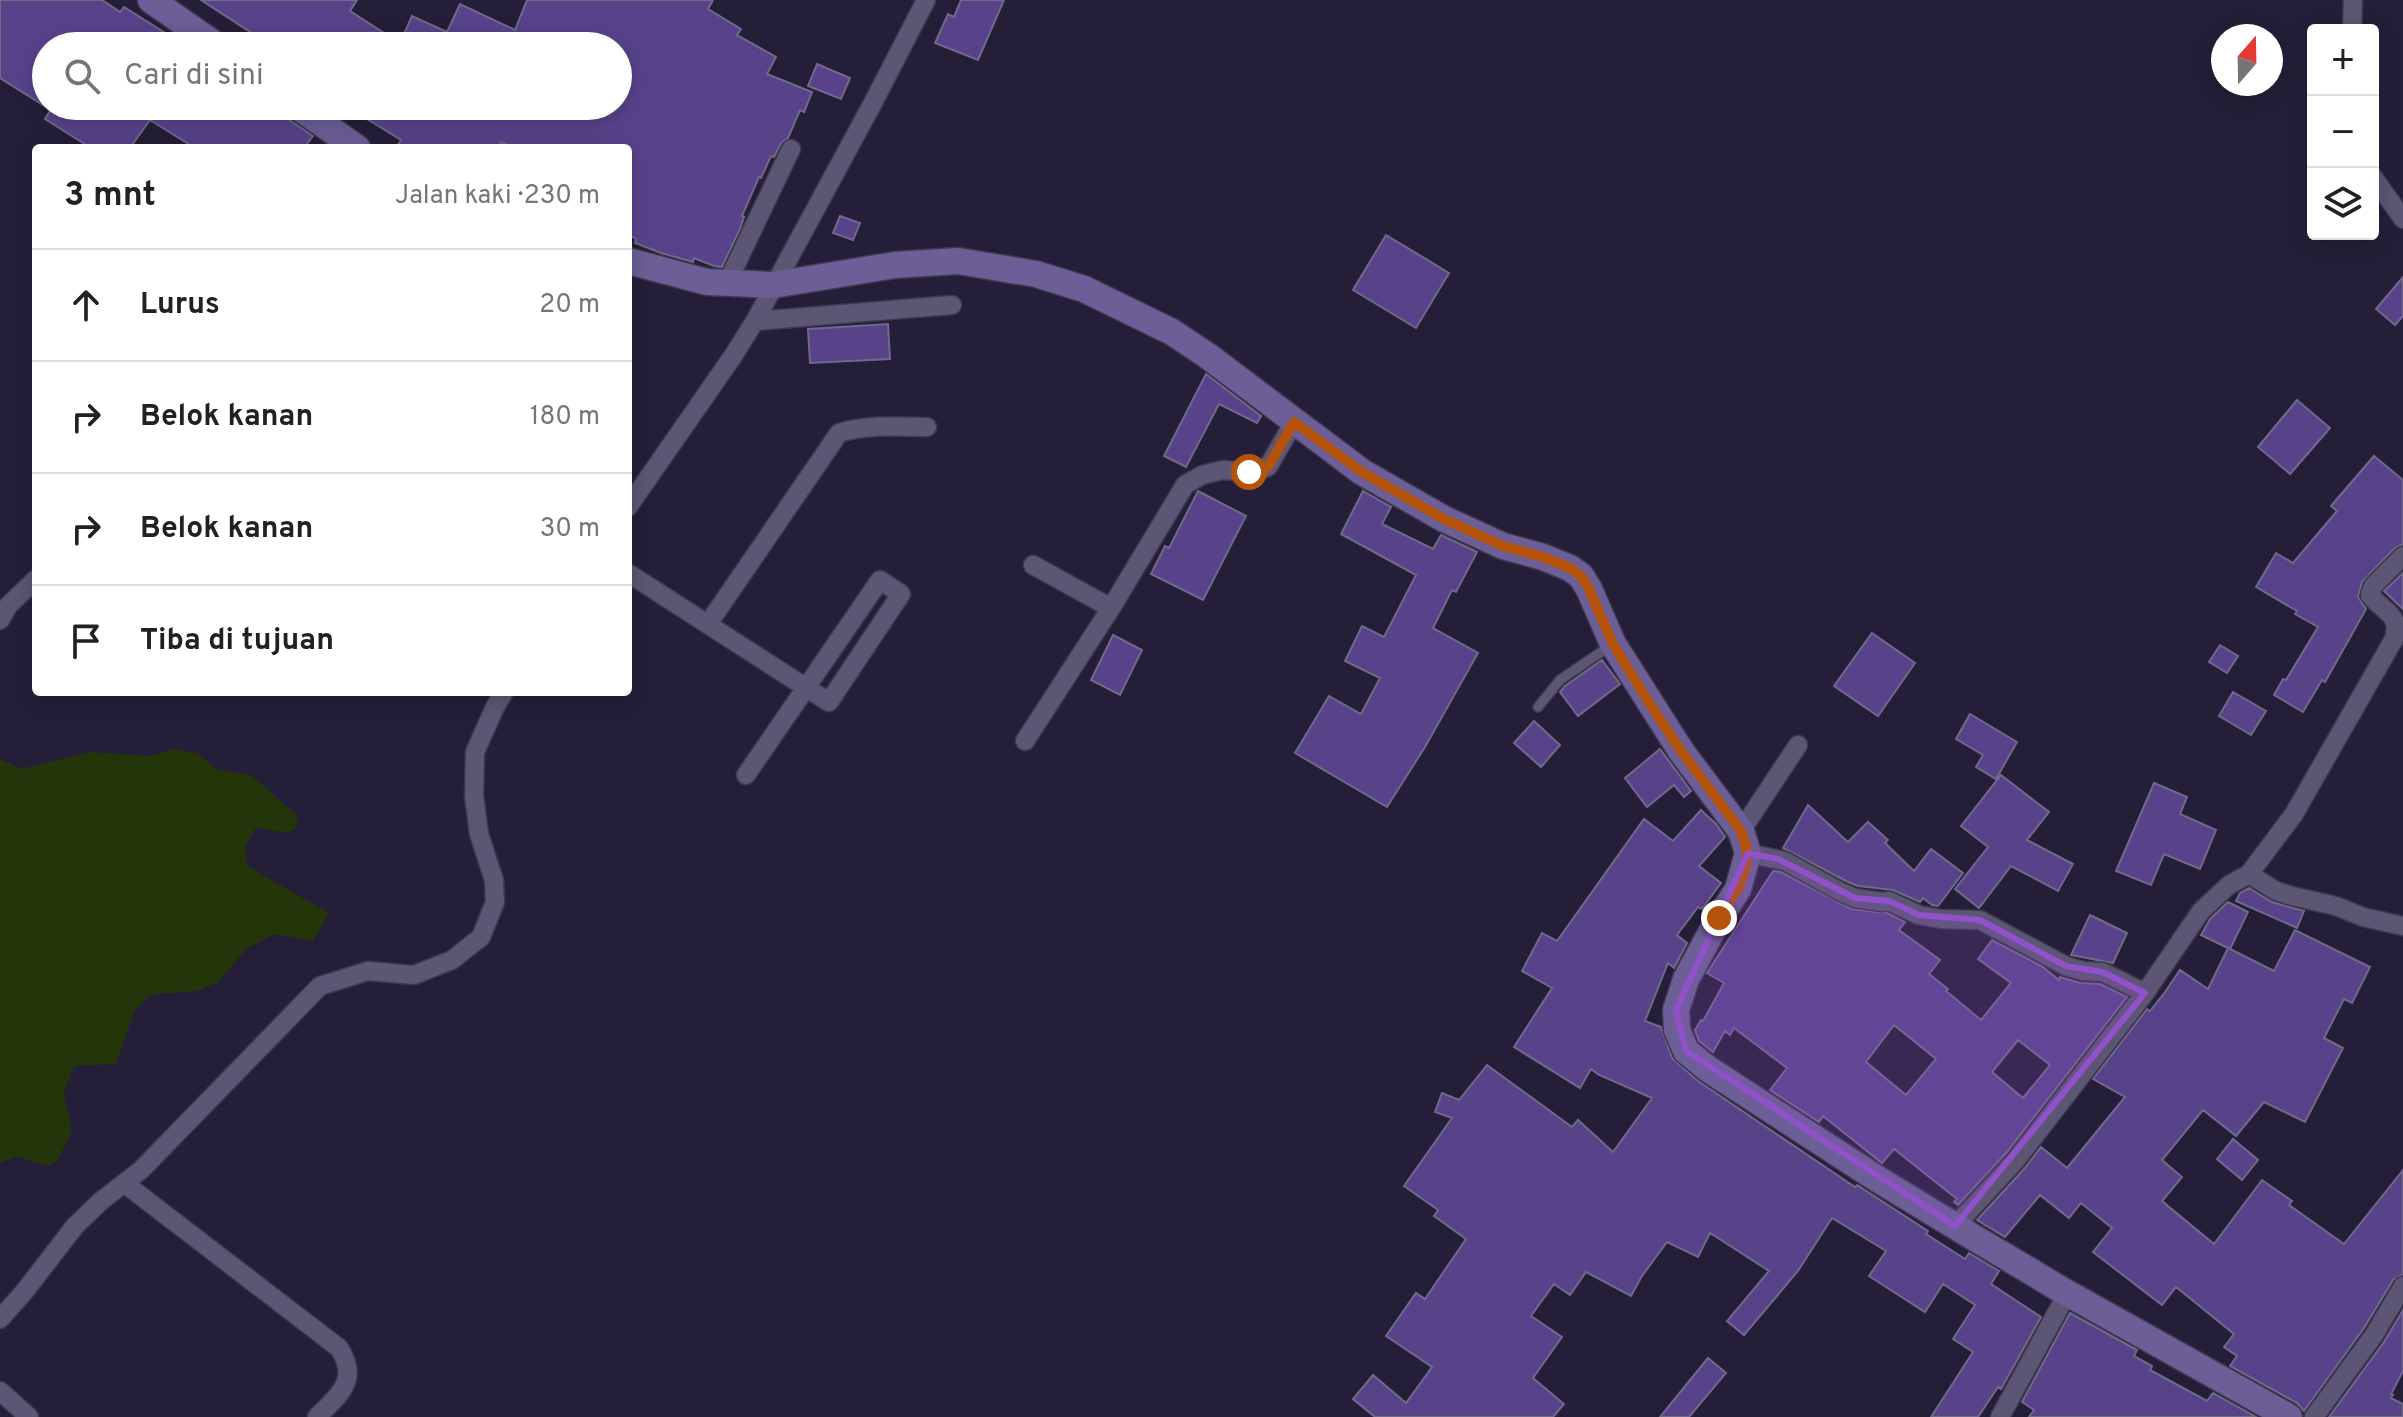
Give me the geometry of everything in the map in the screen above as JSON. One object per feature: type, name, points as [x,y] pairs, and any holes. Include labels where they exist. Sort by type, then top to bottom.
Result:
[{"type":"street","points":[[151,0],[197,32]]},
{"type":"street","points":[[632,501],[755,321],[926,0]]},
{"type":"street","points":[[2352,24],[2353,0]]},
{"type":"street","points":[[313,120],[340,144]]},
{"type":"street","points":[[727,283],[791,149]]},
{"type":"street","points":[[2379,185],[2403,219]]},
{"type":"street","points":[[632,262],[707,282],[773,285],[895,265],[958,261],[1036,274],[1084,289],[1172,332],[1362,472],[1444,519],[1503,546],[1570,568],[1581,576],[1613,644],[1744,842],[1855,898],[1889,901],[1919,915],[1941,919],[1980,920],[2066,966],[2103,972],[2145,993]]},
{"type":"street","points":[[755,321],[952,305]]},
{"type":"street","points":[[1025,741],[1111,608],[1185,485],[1202,475],[1223,470],[1249,472],[1268,467],[1294,422]]},
{"type":"street","points":[[708,624],[839,433],[853,428],[927,427]]},
{"type":"street","points":[[1955,1226],[2016,1160],[2145,993],[2201,911],[2229,885],[2249,874],[2294,814],[2394,639],[2395,620],[2370,595],[2373,586],[2403,556]]},
{"type":"street","points":[[1033,565],[1111,608]]},
{"type":"street","points":[[632,576],[805,687],[829,702],[901,594],[880,580],[805,687],[746,775]]},
{"type":"street","points":[[0,620],[8,606],[32,583]]},
{"type":"street","points":[[0,1319],[75,1226],[141,1170],[320,986],[368,971],[414,975],[452,960],[481,937],[495,902],[494,880],[479,834],[475,809],[475,752],[502,696]]},
{"type":"street","points":[[1798,745],[1744,842],[1738,889],[1686,979],[1676,1010],[1677,1030],[1686,1051],[1708,1069],[1879,1180],[2289,1417]]},
{"type":"street","points":[[2249,874],[2276,891],[2403,926]]},
{"type":"street","points":[[124,1183],[339,1348],[347,1360],[347,1381],[342,1392],[317,1417]]},
{"type":"street","points":[[2314,1417],[2374,1335],[2403,1286]]},
{"type":"street","points":[[2000,1417],[2068,1292]]},
{"type":"street","points":[[0,1391],[29,1417]]},
{"type":"lane","points":[[1538,707],[1560,680],[1613,644]]},
{"type":"highlighted area","points":[[1748,853],[1778,859],[1855,898],[1889,901],[1919,915],[1980,920],[2066,966],[2103,972],[2145,993],[1955,1226],[1686,1051],[1676,1010]]},
{"type":"green space","points":[[173,749],[198,753],[215,769],[251,775],[298,816],[296,828],[287,833],[256,828],[245,847],[247,866],[329,913],[313,941],[275,934],[246,949],[217,983],[196,991],[150,995],[135,1010],[116,1064],[74,1066],[64,1092],[72,1132],[57,1161],[47,1166],[17,1156],[0,1163],[0,759],[21,769],[90,752],[150,756]]},
{"type":"building","points":[[0,0],[102,0],[120,12],[124,7],[164,32],[32,32],[32,98],[0,78]]},
{"type":"building","points":[[201,0],[357,0],[350,11],[383,32],[250,32]]},
{"type":"building","points":[[527,0],[713,0],[708,9],[741,29],[737,35],[776,57],[767,74],[812,92],[788,138],[781,143],[774,157],[771,156],[759,177],[722,267],[694,258],[693,262],[635,243],[636,239],[632,236],[632,144],[398,144],[401,140],[369,120],[632,120],[632,32],[447,32],[460,4],[515,30]]},
{"type":"building","points":[[961,0],[1004,0],[978,60],[935,43],[948,14],[954,17]]},
{"type":"building","points":[[412,16],[447,32],[405,32]]},
{"type":"building","points":[[817,64],[850,78],[841,99],[808,86]]},
{"type":"building","points":[[47,120],[150,120],[133,144],[85,144]]},
{"type":"building","points":[[150,120],[289,120],[313,136],[307,144],[189,144]]},
{"type":"building","points":[[840,216],[860,223],[853,240],[833,233]]},
{"type":"building","points":[[1386,235],[1449,273],[1416,328],[1353,290]]},
{"type":"building","points":[[2403,277],[2403,316],[2395,325],[2376,309]]},
{"type":"building","points":[[888,324],[890,359],[810,363],[808,329]]},
{"type":"building","points":[[1206,374],[1261,416],[1257,423],[1219,404],[1186,467],[1164,456]]},
{"type":"building","points":[[2297,400],[2330,428],[2290,474],[2258,447]]},
{"type":"building","points":[[2374,456],[2403,480],[2403,544],[2395,548],[2362,582],[2358,597],[2366,609],[2325,682],[2322,680],[2303,712],[2274,695],[2318,627],[2256,587],[2276,553],[2293,563],[2337,511],[2331,506]]},
{"type":"building","points":[[1198,491],[1246,516],[1203,600],[1151,574],[1165,546],[1169,548]]},
{"type":"building","points":[[1363,491],[1391,507],[1382,524],[1433,549],[1441,535],[1477,552],[1456,592],[1452,590],[1433,628],[1478,653],[1387,807],[1295,753],[1329,696],[1361,714],[1380,678],[1345,661],[1362,626],[1384,637],[1416,575],[1341,534]]},
{"type":"building","points":[[2403,573],[2403,609],[2384,591]]},
{"type":"building","points":[[1872,633],[1915,663],[1878,716],[1834,686]]},
{"type":"building","points":[[1113,635],[1142,650],[1120,695],[1091,680]]},
{"type":"building","points":[[2220,645],[2238,656],[2227,673],[2209,662]]},
{"type":"building","points":[[1602,660],[1620,684],[1578,716],[1560,692]]},
{"type":"building","points":[[2233,692],[2266,711],[2251,735],[2219,716]]},
{"type":"building","points":[[1970,714],[2017,742],[1996,779],[1976,767],[1983,755],[1956,739]]},
{"type":"building","points":[[1534,721],[1560,745],[1541,767],[1514,743]]},
{"type":"building","points":[[1660,749],[1691,791],[1684,797],[1674,785],[1647,807],[1625,778]]},
{"type":"building","points":[[2001,775],[2049,812],[2027,840],[2073,864],[2058,891],[2011,866],[1979,908],[1955,889],[1988,847],[1961,826]]},
{"type":"building","points":[[2154,783],[2187,797],[2180,814],[2216,830],[2200,869],[2164,854],[2151,885],[2116,871]]},
{"type":"building","points":[[1808,805],[1848,842],[1868,822],[1914,871],[1931,849],[1963,873],[1938,906],[1923,898],[1920,902],[1893,890],[1858,886],[1846,881],[1783,848]]},
{"type":"building","points":[[1701,810],[1725,837],[1699,866],[1721,883],[1677,935],[1687,943],[1674,968],[1668,963],[1645,1021],[1661,1027],[1672,1058],[1698,1081],[1855,1187],[1857,1185],[1928,1231],[1926,1234],[1965,1259],[1969,1253],[1999,1271],[1991,1284],[2041,1317],[2001,1389],[1998,1387],[1978,1417],[1931,1417],[1973,1352],[1953,1339],[1975,1305],[1943,1284],[1925,1312],[1869,1276],[1886,1251],[1832,1218],[1798,1271],[1744,1335],[1727,1321],[1769,1271],[1710,1233],[1698,1257],[1667,1242],[1631,1296],[1586,1272],[1570,1295],[1554,1284],[1531,1316],[1562,1337],[1533,1378],[1564,1404],[1553,1417],[1375,1417],[1353,1399],[1373,1375],[1406,1403],[1432,1367],[1386,1336],[1416,1293],[1425,1299],[1466,1239],[1434,1216],[1438,1210],[1404,1186],[1452,1118],[1435,1112],[1442,1093],[1459,1100],[1487,1065],[1572,1127],[1578,1120],[1613,1152],[1652,1098],[1591,1069],[1580,1088],[1514,1047],[1552,988],[1522,971],[1542,933],[1557,941],[1644,819],[1673,841]]},
{"type":"building","points":[[1773,871],[1781,872],[1851,909],[1887,913],[1905,922],[1899,930],[1940,960],[1929,974],[1981,1020],[2011,983],[1978,959],[1992,940],[2043,967],[2059,980],[2060,977],[2080,983],[2100,984],[2127,997],[2007,1152],[1958,1205],[1954,1202],[1957,1199],[1894,1149],[1882,1163],[1823,1116],[1819,1122],[1770,1090],[1787,1068],[1734,1028],[1730,1035],[1725,1031],[1713,1052],[1699,1041],[1695,1030],[1724,983],[1707,973]],"holes":[[[1894,1025],[1936,1059],[1906,1095],[1866,1062]],[[2018,1040],[2050,1065],[2023,1098],[1992,1072]]]},
{"type":"building","points":[[2249,888],[2272,902],[2304,911],[2297,928],[2236,901],[2240,893]]},
{"type":"building","points":[[2228,902],[2248,912],[2230,949],[2274,971],[2295,930],[2370,967],[2352,1003],[2344,999],[2324,1038],[2343,1048],[2305,1122],[2264,1102],[2236,1136],[2203,1110],[2162,1160],[2182,1177],[2162,1201],[2214,1244],[2262,1180],[2292,1201],[2289,1205],[2344,1244],[2403,1170],[2403,1274],[2393,1280],[2364,1328],[2304,1411],[2297,1403],[2230,1366],[2237,1356],[2224,1347],[2234,1334],[2176,1287],[2162,1305],[2093,1252],[2112,1228],[2081,1203],[2069,1218],[2040,1195],[2005,1237],[1977,1220],[2041,1147],[2067,1168],[2125,1097],[2093,1079],[2180,970],[2208,989],[2228,948],[2201,935],[2210,919]]},
{"type":"building","points":[[2090,915],[2127,933],[2113,963],[2071,955]]},
{"type":"building","points":[[2233,1139],[2258,1160],[2242,1180],[2217,1159]]},
{"type":"building","points":[[2403,1310],[2403,1371],[2391,1398],[2403,1404],[2403,1417],[2329,1417],[2384,1342]]},
{"type":"building","points":[[2070,1313],[2137,1350],[2134,1356],[2152,1366],[2150,1370],[2207,1401],[2213,1393],[2256,1417],[2029,1417],[2034,1410],[2022,1402]]},
{"type":"building","points":[[1708,1358],[1726,1373],[1689,1417],[1660,1417]]},
{"type":"route","points":[[1249,472],[1268,467],[1294,422],[1362,472],[1444,519],[1503,546],[1570,568],[1581,576],[1613,644],[1646,698],[1741,831],[1748,853],[1745,870],[1738,889],[1719,918]]}]
